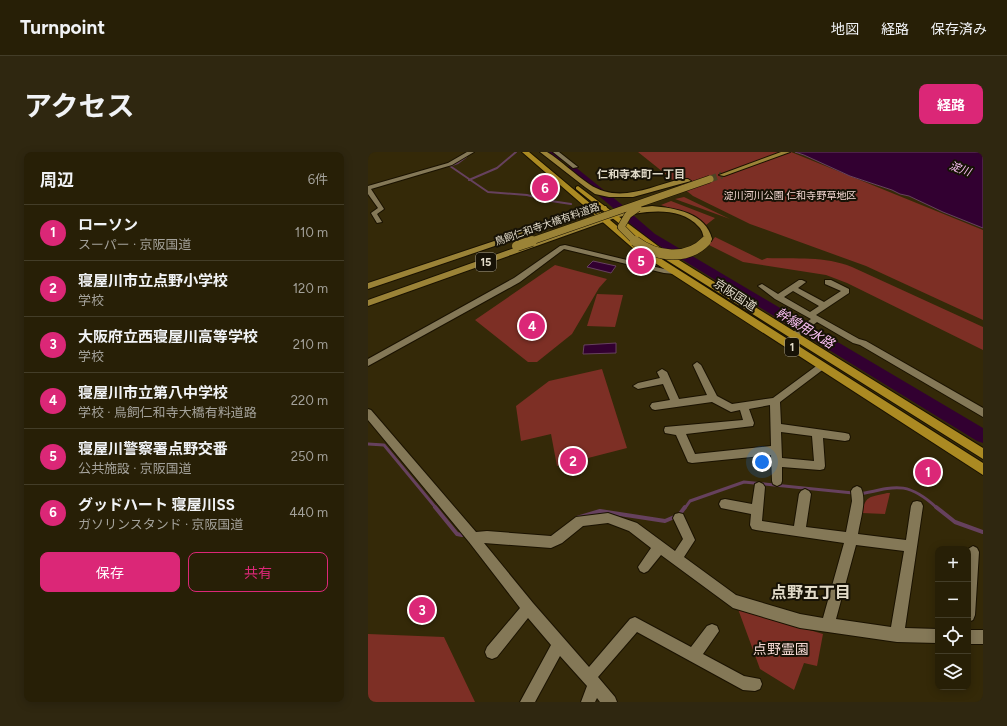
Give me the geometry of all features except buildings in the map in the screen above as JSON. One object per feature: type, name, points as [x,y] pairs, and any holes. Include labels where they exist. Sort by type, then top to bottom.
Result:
[{"type":"highway","name":"京阪国道","points":[[525,152],[593,211],[609,218],[663,254],[796,333],[983,454]]},
{"type":"highway","name":"京阪国道","points":[[538,152],[603,208],[609,218],[638,248],[983,470]]},
{"type":"main road","points":[[543,152],[588,187],[594,191],[605,194],[622,195],[642,193],[680,181],[691,183]]},
{"type":"main road","points":[[773,152],[719,173],[787,152]]},
{"type":"main road","name":"鳥飼仁和寺大橋有料道路","points":[[368,297],[707,177]]},
{"type":"main road","name":"15","points":[[368,303],[609,218],[643,209],[671,210],[687,216],[704,227],[708,234],[708,239],[704,246],[694,252],[683,255],[666,254],[649,250],[630,239],[621,227],[623,220],[636,209],[693,187],[691,183]]},
{"type":"main road","name":"15","points":[[368,286],[603,208]]},
{"type":"main road","name":"鳥飼仁和寺大橋有料道路","points":[[368,290],[515,244]]},
{"type":"street","points":[[379,222],[374,213],[381,209],[368,189],[450,164],[471,152]]},
{"type":"street","points":[[556,152],[574,167]]},
{"type":"street","points":[[560,164],[568,162]]},
{"type":"street","points":[[368,363],[517,280],[562,247],[664,272],[675,272]]},
{"type":"street","points":[[778,297],[802,282]]},
{"type":"street","points":[[796,333],[808,325],[825,306],[846,291],[828,282]]},
{"type":"street","points":[[762,286],[778,297],[856,341],[863,343],[983,414]]},
{"type":"street","points":[[793,288],[825,306]]},
{"type":"street","points":[[697,365],[713,398],[731,408],[775,401],[822,366]]},
{"type":"street","points":[[638,386],[664,376],[676,404]]},
{"type":"street","points":[[655,406],[713,398]]},
{"type":"street","points":[[775,401],[777,481]]},
{"type":"street","points":[[743,406],[749,423],[674,430],[692,459],[776,450]]},
{"type":"street","points":[[368,414],[473,538],[528,608],[610,702]]},
{"type":"street","points":[[776,427],[845,436]]},
{"type":"street","points":[[777,462],[820,466],[817,433]]},
{"type":"street","points":[[759,487],[756,525],[911,546]]},
{"type":"street","points":[[828,625],[851,539],[858,501],[857,491]]},
{"type":"street","points":[[800,532],[805,494]]},
{"type":"street","points":[[725,504],[757,510]]},
{"type":"street","points":[[897,635],[917,506]]},
{"type":"street","points":[[473,538],[487,537],[550,542],[558,539],[580,521],[608,518],[633,526],[733,601],[800,621],[897,635],[935,636]]},
{"type":"street","points":[[676,559],[689,540],[679,518]]},
{"type":"street","points":[[644,567],[660,546]]},
{"type":"street","points":[[971,582],[973,552]]},
{"type":"street","points":[[492,652],[528,608]]},
{"type":"street","points":[[588,702],[592,680],[635,624],[743,683],[755,684]]},
{"type":"street","points":[[693,656],[712,631]]},
{"type":"street","points":[[971,637],[983,637]]},
{"type":"street","points":[[527,702],[560,643]]},
{"type":"green space","name":"淀川河川公園 仁和寺野草地区","points":[[638,152],[791,152],[983,230],[983,320],[866,266],[750,224],[693,196]]},
{"type":"green space","points":[[684,197],[730,219],[675,199]]},
{"type":"green space","points":[[671,201],[715,218],[706,225],[691,215],[661,205]]},
{"type":"green space","points":[[715,237],[762,260],[767,258],[799,258],[831,261],[852,267],[983,327],[983,350],[847,283],[826,275],[743,262],[709,245]]},
{"type":"green space","points":[[555,265],[607,279],[599,288],[572,334],[537,362],[528,362],[475,320]]},
{"type":"green space","points":[[597,294],[623,295],[615,327],[587,326]]},
{"type":"green space","points":[[602,369],[627,448],[557,466],[551,434],[521,441],[516,406],[549,381]]},
{"type":"green space","points":[[890,493],[885,514],[862,513],[863,507],[867,500],[873,496]]},
{"type":"green space","name":"点野霊園","points":[[738,609],[823,634],[817,666],[804,663],[794,690],[760,669]]},
{"type":"green space","points":[[368,634],[444,637],[475,702],[368,702]]},
{"type":"water","name":"淀川","points":[[795,152],[983,152],[983,228],[909,196],[850,176]]},
{"type":"water","points":[[593,261],[616,266],[611,273],[587,267]]},
{"type":"water","points":[[616,343],[616,353],[583,354],[584,345]]},
{"type":"waterway","points":[[470,180],[497,168],[516,152]]},
{"type":"waterway","name":"幹線用水路","points":[[550,152],[558,158]]},
{"type":"waterway","points":[[449,166],[458,163],[466,157]]},
{"type":"waterway","points":[[450,166],[470,180]]},
{"type":"waterway","name":"幹線用水路","points":[[571,168],[622,210]]},
{"type":"waterway","points":[[470,180],[488,192],[527,195],[546,200]]},
{"type":"waterway","points":[[551,201],[571,204]]},
{"type":"waterway","name":"幹線用水路","points":[[629,217],[651,236],[983,436]]},
{"type":"waterway","points":[[368,444],[384,445],[436,508]]},
{"type":"waterway","points":[[685,508],[690,501],[744,482],[853,493]]},
{"type":"waterway","points":[[861,494],[884,489],[901,488],[918,493],[937,508]]},
{"type":"waterway","points":[[435,507],[457,534],[462,535]]},
{"type":"waterway","points":[[577,518],[600,511],[665,521],[679,515],[685,507]]},
{"type":"waterway","points":[[936,507],[955,522],[983,532]]},
{"type":"tunnel","points":[[710,179],[722,175]]},
{"type":"place","name":"グッドハート 寝屋川SS","points":[[545,188]]},
{"type":"place","name":"寝屋川警察署点野交番","points":[[641,261]]},
{"type":"place","name":"寝屋川市立第八中学校","points":[[532,326]]},
{"type":"place","name":"寝屋川市立点野小学校","points":[[573,461]]},
{"type":"place","name":"ローソン","points":[[928,472]]},
{"type":"place","name":"大阪府立西寝屋川高等学校","points":[[422,610]]},
{"type":"district","name":"仁和寺本町一丁目","points":[[641,174]]},
{"type":"district","name":"点野五丁目","points":[[811,592]]}]
